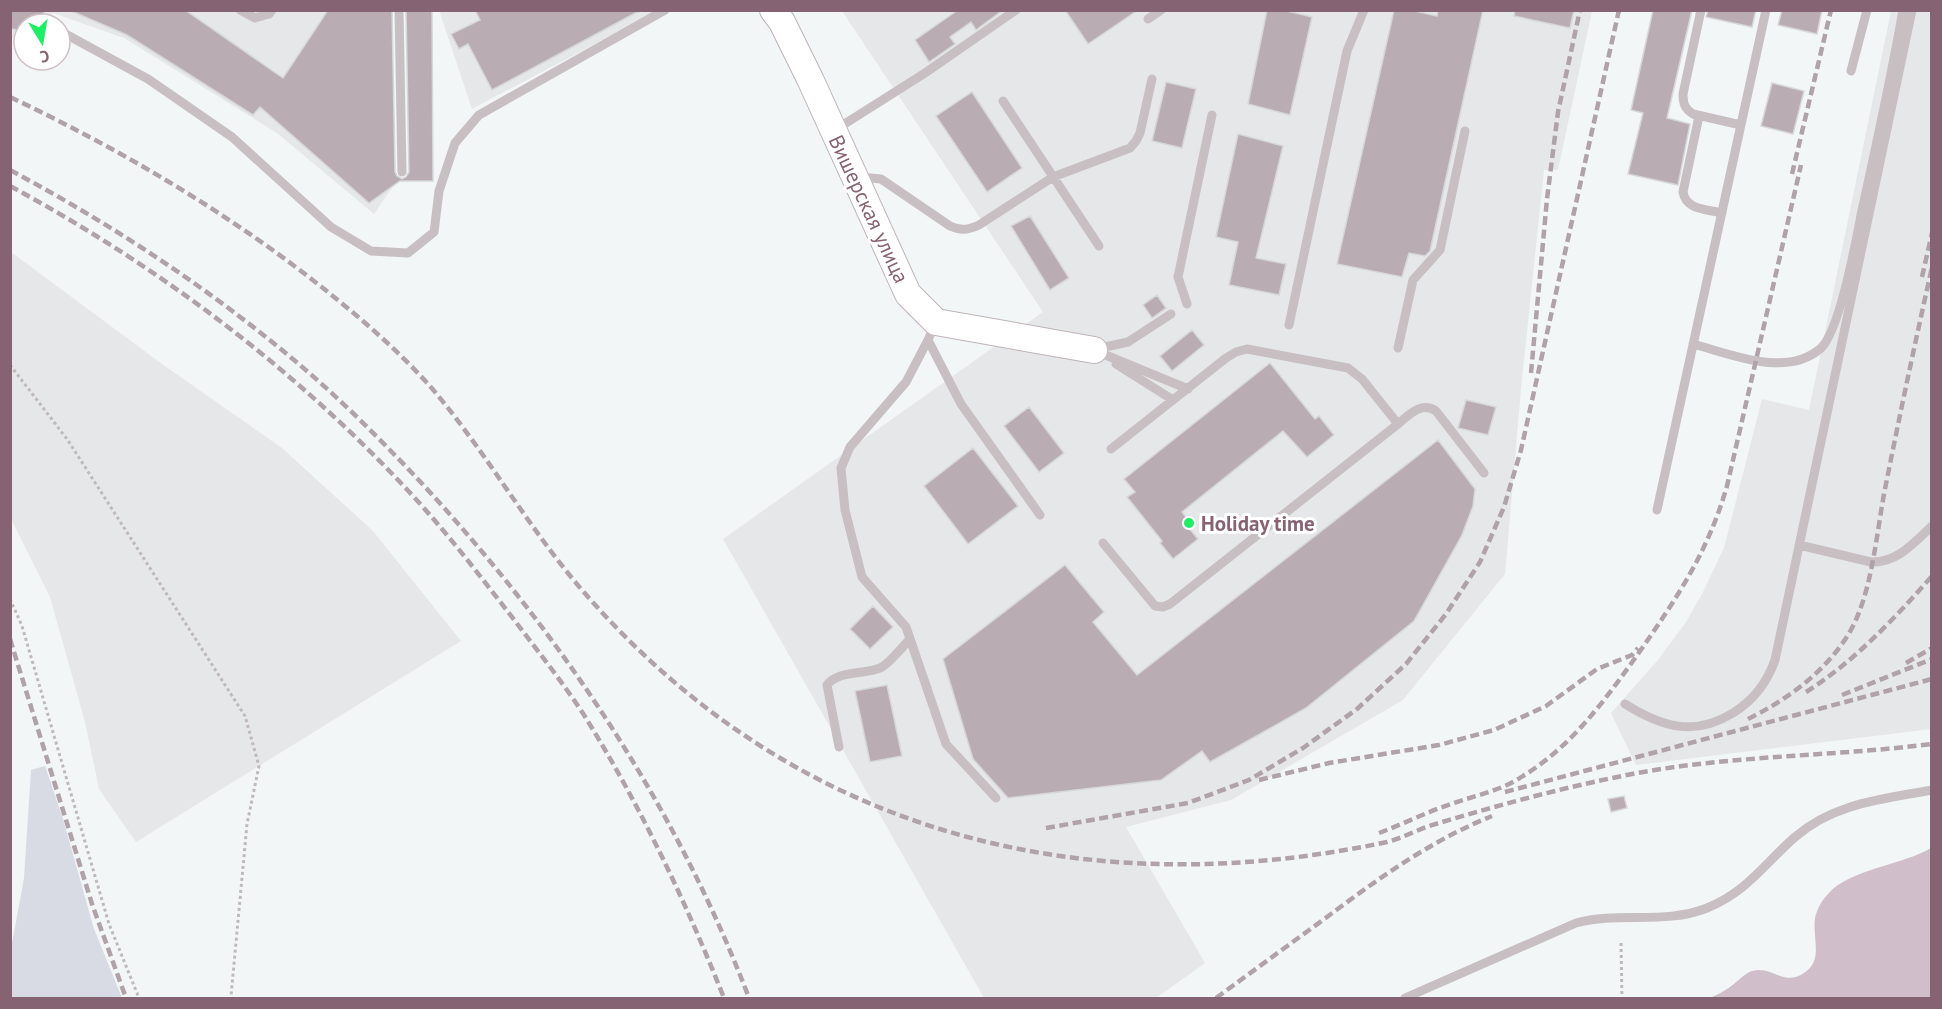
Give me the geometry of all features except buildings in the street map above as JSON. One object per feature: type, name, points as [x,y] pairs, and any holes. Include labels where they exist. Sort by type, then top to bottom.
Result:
[{"type":"street","name":"Вишерская улица","points":[[773,10],[782,22],[801,61],[908,294],[932,331]]},
{"type":"street","points":[[932,331],[1094,350]]},
{"type":"lane","points":[[240,10],[255,18],[268,14],[272,10]]},
{"type":"lane","points":[[399,10],[402,172]]},
{"type":"lane","points":[[72,38],[148,79],[232,137],[331,227],[371,251],[408,253],[434,232],[438,191],[455,143],[479,115],[665,10]]},
{"type":"lane","points":[[833,131],[925,73],[1016,10]]},
{"type":"lane","points":[[1148,19],[1161,10]]},
{"type":"lane","points":[[1288,325],[1347,51],[1364,10]]},
{"type":"lane","points":[[1701,10],[1683,102],[1686,110],[1700,116],[1741,125]]},
{"type":"lane","points":[[1657,510],[1766,10]]},
{"type":"lane","points":[[1851,70],[1867,10]]},
{"type":"lane","points":[[1693,344],[1780,363],[1802,359],[1821,348],[1831,330],[1845,288],[1888,94],[1903,10]]},
{"type":"lane","points":[[1625,704],[1656,720],[1690,727],[1707,726],[1744,706],[1763,687],[1772,667],[1912,10]]},
{"type":"lane","points":[[854,177],[881,179],[950,226],[960,230],[970,229],[1053,177],[1130,148],[1137,141],[1140,133],[1152,79]]},
{"type":"lane","points":[[1003,101],[1099,246]]},
{"type":"lane","points":[[1187,304],[1178,277],[1212,115]]},
{"type":"lane","points":[[1700,116],[1683,192],[1684,198],[1687,204],[1722,213]]},
{"type":"lane","points":[[1398,348],[1413,280],[1440,250],[1465,131]]},
{"type":"lane","points":[[1094,350],[1128,342],[1171,314]]},
{"type":"lane","points":[[932,331],[961,404],[1040,515]]},
{"type":"lane","points":[[932,331],[906,382],[850,447],[841,468],[845,510],[862,577],[906,627],[946,744],[996,798]]},
{"type":"lane","points":[[1111,449],[1236,352],[1247,349],[1348,368],[1362,380],[1398,424]]},
{"type":"lane","points":[[1094,350],[1188,389]]},
{"type":"lane","points":[[1094,350],[1173,400]]},
{"type":"lane","points":[[1103,543],[1155,606],[1163,607],[1170,604],[1415,410],[1424,407],[1436,411],[1484,473]]},
{"type":"lane","points":[[1799,545],[1879,562],[1900,554],[1932,526]]},
{"type":"lane","points":[[839,747],[827,685],[840,676],[881,668],[910,639]]},
{"type":"lane","points":[[1405,999],[1576,923],[1606,917],[1669,917],[1709,907],[1744,887],[1795,836],[1830,814],[1861,803],[1932,790]]},
{"type":"path","points":[[10,365],[67,439],[245,716],[259,766],[247,824],[232,999]]},
{"type":"path","points":[[10,599],[22,626],[109,924],[139,999]]},
{"type":"path","points":[[1621,943],[1622,999]]},
{"type":"shaded area","points":[[439,10],[657,11],[472,109]]},
{"type":"shaded area","points":[[11,11],[392,11],[393,186],[374,214],[277,133],[124,38],[72,20],[72,12],[12,12],[11,37]]},
{"type":"shaded area","points":[[842,11],[1592,11],[1558,170],[1544,170],[1521,389],[1505,574],[1403,700],[1231,800],[1126,827],[1205,963],[1156,998],[984,998],[723,539],[1043,312]]},
{"type":"shaded area","points":[[1891,11],[1931,11],[1931,729],[1636,765],[1611,713],[1658,660],[1686,622],[1702,594],[1724,548],[1762,399],[1809,410]]},
{"type":"shaded area","points":[[11,252],[162,364],[282,448],[373,531],[461,641],[136,842],[99,789],[85,722],[50,597],[11,519]]},
{"type":"shaded area","points":[[45,766],[63,819],[94,929],[122,998],[11,998],[11,949],[24,878],[31,770]]},
{"type":"shaded area","points":[[1931,848],[1931,998],[1710,998],[1752,971],[1766,971],[1790,978],[1804,973],[1814,962],[1815,918],[1828,894],[1837,886],[1862,873],[1906,859]]},
{"type":"railway","points":[[1531,373],[1547,199],[1558,112],[1580,10]]},
{"type":"railway","points":[[1046,828],[1188,803],[1249,780],[1303,748],[1357,709],[1406,664],[1446,614],[1480,562],[1504,507],[1521,450],[1619,10]]},
{"type":"railway","points":[[1792,174],[1831,10]]},
{"type":"railway","points":[[10,97],[87,136],[199,200],[270,248],[370,327],[429,385],[470,437],[547,546],[589,598],[671,679],[759,745],[853,796],[953,833],[1056,855],[1164,864],[1274,860],[1387,842],[1429,826],[1525,799],[1660,769],[1738,760],[1932,744]]},
{"type":"railway","points":[[1379,833],[1442,807],[1506,785],[1541,764],[1557,751],[1600,705],[1666,613],[1701,553],[1727,486],[1801,165]]},
{"type":"railway","points":[[10,170],[85,212],[157,258],[261,333],[310,373],[355,415],[413,474],[465,532],[515,592],[562,655],[648,786],[719,926],[749,998]]},
{"type":"railway","points":[[10,186],[66,217],[120,251],[225,324],[323,406],[426,510],[512,617],[584,715],[643,818],[694,925],[724,998]]},
{"type":"railway","points":[[1922,277],[1932,233]]},
{"type":"railway","points":[[1748,719],[1777,703],[1804,684],[1838,649],[1856,620],[1872,567],[1884,494],[1932,267]]},
{"type":"railway","points":[[1806,692],[1857,653],[1932,576]]},
{"type":"railway","points":[[10,639],[92,904],[126,998]]},
{"type":"railway","points":[[1259,780],[1329,763],[1439,745],[1494,730],[1546,706],[1597,669],[1632,655],[1638,648]]},
{"type":"railway","points":[[1906,663],[1932,648]]},
{"type":"railway","points":[[1842,695],[1932,659]]},
{"type":"railway","points":[[1505,792],[1932,679]]},
{"type":"railway","points":[[1216,998],[1386,874],[1448,836],[1492,816]]},
{"type":"place","name":"Holiday time","points":[[1189,523]]}]
